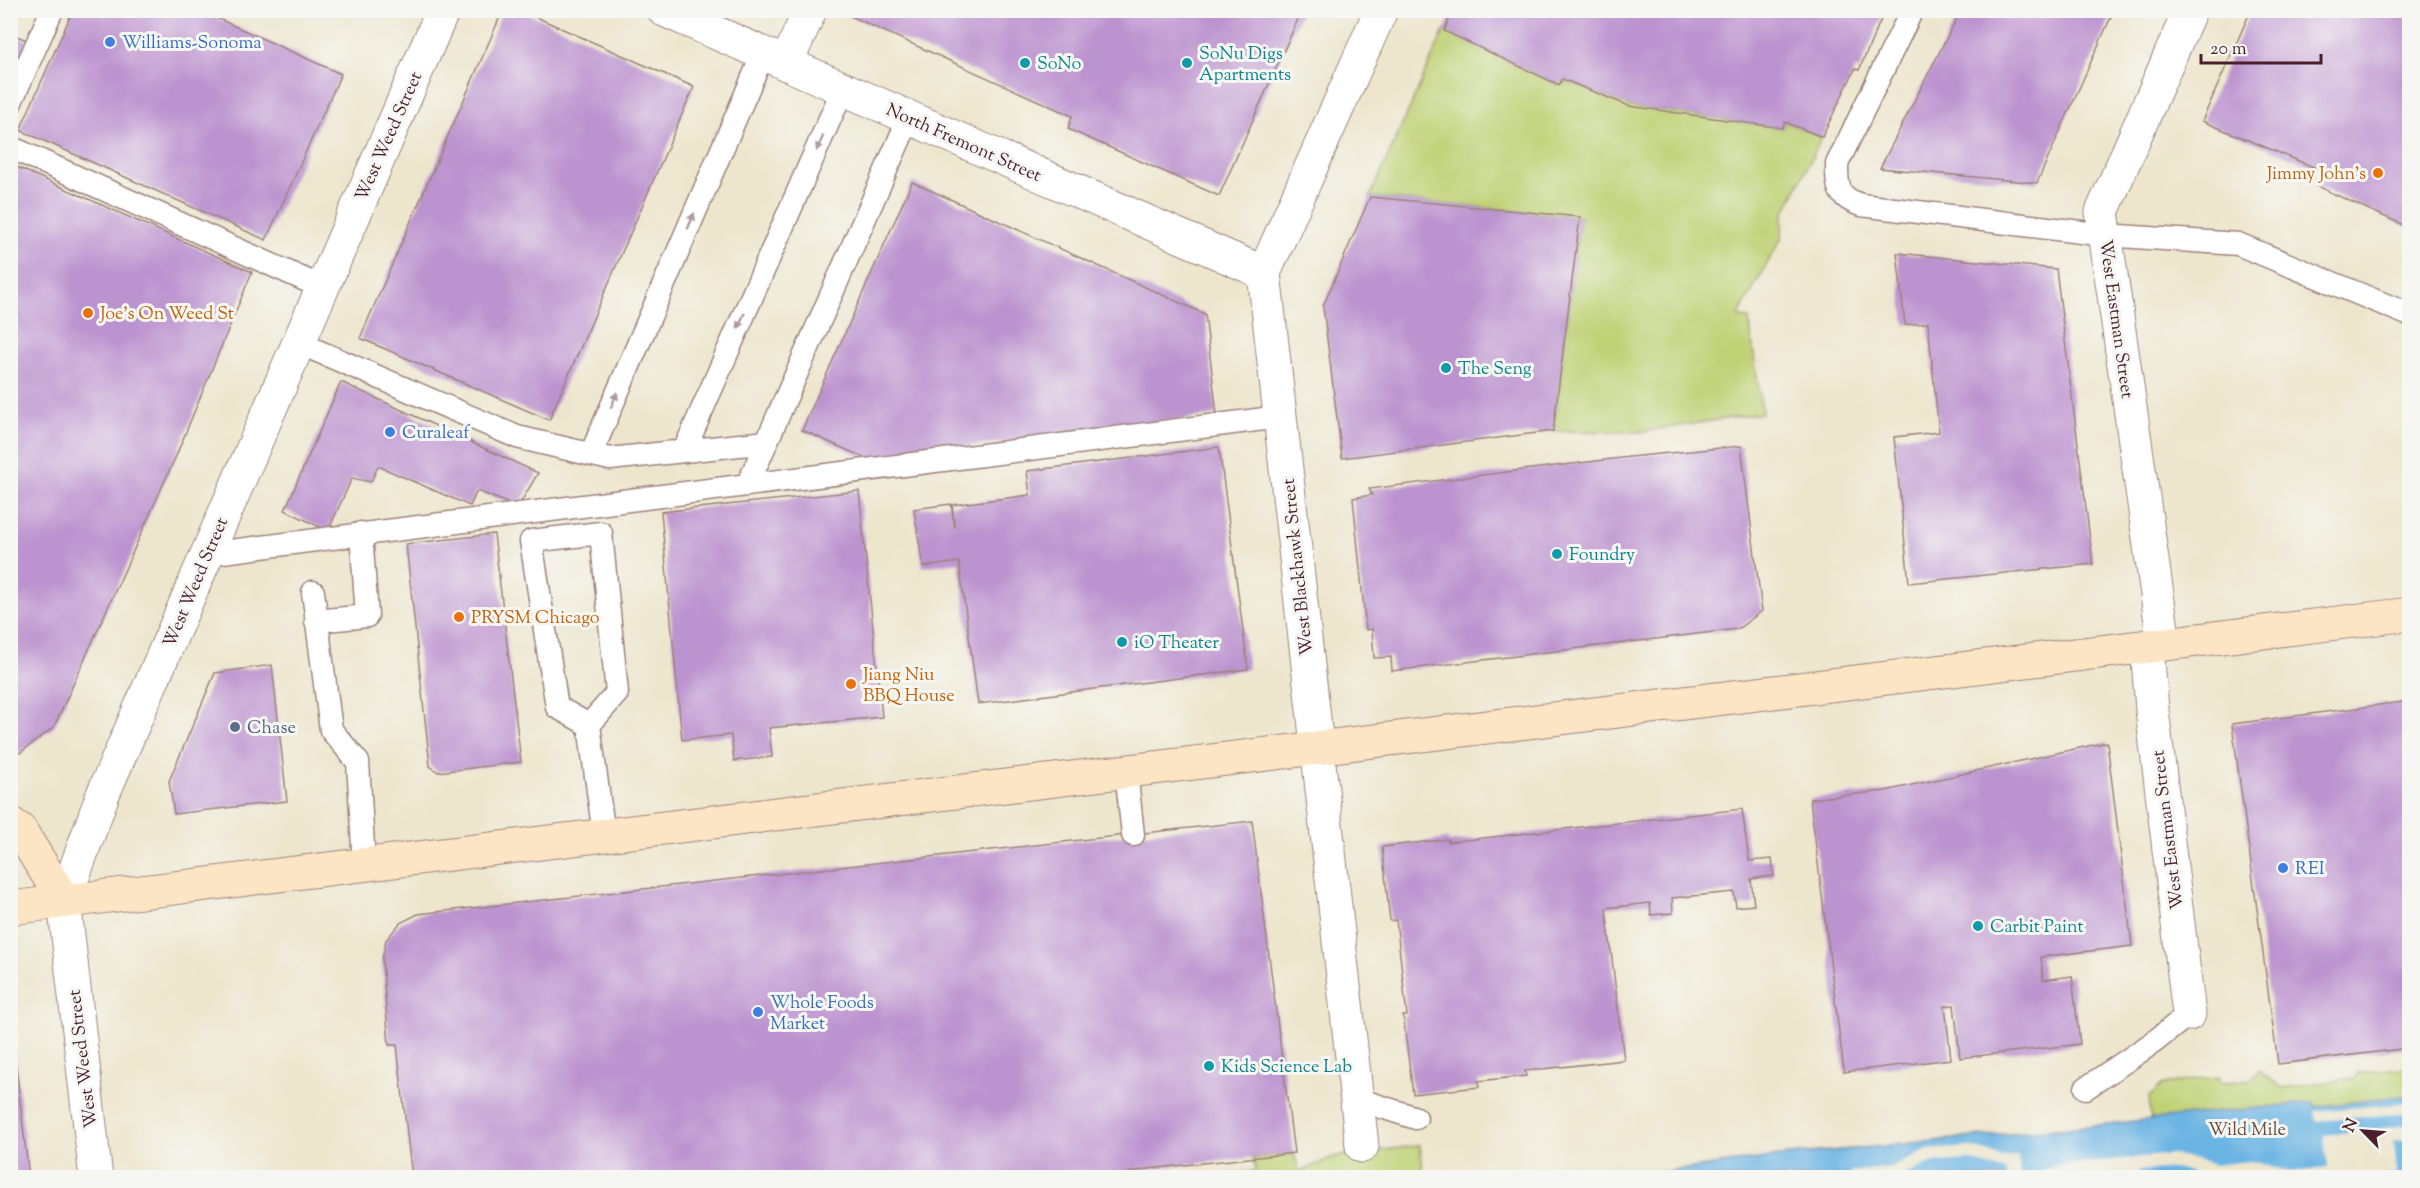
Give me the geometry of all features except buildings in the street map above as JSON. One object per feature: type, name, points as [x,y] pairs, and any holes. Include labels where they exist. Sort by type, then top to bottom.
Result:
[{"type":"street","name":"West Weed Street","points":[[96,1178],[64,901],[103,794],[443,10]]},
{"type":"street","name":"North Fremont Street","points":[[664,10],[1264,273]]},
{"type":"street","points":[[775,59],[810,10]]},
{"type":"street","points":[[1264,273],[1381,10]]},
{"type":"street","name":"West Eastman Street","points":[[2189,1014],[2154,722],[2155,645],[2102,212],[2190,10]]},
{"type":"street","name":"West Blackhawk Street","points":[[1264,273],[1362,1146]]},
{"type":"street","points":[[10,908],[2409,614]]},
{"type":"street","points":[[10,824],[20,830],[64,901]]},
{"type":"lane","points":[[10,104],[52,10]]},
{"type":"lane","points":[[1912,10],[1837,164],[1837,186],[1848,201],[1861,205],[2105,235],[2238,244],[2409,315]]},
{"type":"lane","points":[[591,454],[775,59]]},
{"type":"lane","points":[[684,451],[843,89]]},
{"type":"lane","points":[[748,484],[909,118]]},
{"type":"lane","points":[[10,147],[323,288]]},
{"type":"lane","points":[[299,343],[517,437],[610,459],[767,442]]},
{"type":"lane","points":[[207,554],[1280,417]]},
{"type":"lane","points":[[316,621],[367,616],[361,533]]},
{"type":"lane","points":[[589,725],[556,707],[531,541],[601,533],[617,693],[589,725],[604,835]]},
{"type":"lane","points":[[313,592],[331,730],[357,762],[364,864]]},
{"type":"lane","points":[[1126,771],[1133,835]]},
{"type":"lane","points":[[2086,1088],[2154,1042],[2189,1014]]},
{"type":"lane","points":[[1357,1099],[1416,1118]]},
{"type":"green space","points":[[1444,31],[1559,85],[1562,79],[1629,106],[1782,128],[1785,122],[1822,137],[1783,216],[1782,237],[1738,316],[1749,319],[1762,413],[1640,432],[1553,431],[1580,217],[1370,197]]},
{"type":"green space","name":"Wild Mile","points":[[2409,1067],[2409,1170],[1779,1178],[1780,1156],[2151,1120],[2149,1097],[2163,1084],[2220,1077],[2221,1083],[2252,1079],[2260,1070],[2282,1088],[2354,1078],[2358,1073]]},
{"type":"green space","points":[[1420,1145],[1424,1177],[1206,1178],[1256,1171],[1253,1158],[1294,1153],[1299,1172],[1333,1157]]},
{"type":"water","name":"Wild Mile","points":[[2409,1095],[2409,1177],[1618,1178],[1780,1156],[2314,1102],[2315,1107]]},
{"type":"pier","points":[[2409,1103],[2409,1113],[2316,1121],[2315,1111]]},
{"type":"pier","points":[[2409,1125],[2409,1139],[2394,1141],[2397,1174],[2371,1178],[2262,1178],[2251,1175],[2210,1178],[2176,1168],[2138,1171],[2138,1177],[2098,1177],[2098,1175],[2031,1177],[2054,1166],[2173,1154],[2214,1165],[2251,1161],[2290,1172],[2327,1168],[2324,1135]]},
{"type":"pier","points":[[1969,1147],[2004,1157],[2018,1156],[2020,1177],[2007,1177],[2006,1171],[1967,1160],[1930,1163],[1901,1177],[1851,1177],[1851,1172],[1893,1167],[1926,1150]]},
{"type":"place","name":"Williams-Sonoma","points":[[110,42]]},
{"type":"place","name":"SoNo","points":[[1025,63]]},
{"type":"place","name":"SoNu Digs Apartments","points":[[1187,63]]},
{"type":"place","name":"Jimmy John's","points":[[2378,173]]},
{"type":"place","name":"Joe’s On Weed St","points":[[88,313]]},
{"type":"place","name":"The Seng","points":[[1446,368]]},
{"type":"place","name":"Curaleaf","points":[[390,432]]},
{"type":"place","name":"Foundry","points":[[1557,554]]},
{"type":"place","name":"PRYSM Chicago","points":[[459,617]]},
{"type":"place","name":"iO Theater","points":[[1122,642]]},
{"type":"place","name":"Jiang Niu BBQ House","points":[[851,684]]},
{"type":"place","name":"Chase","points":[[235,727]]},
{"type":"place","name":"REI","points":[[2283,868]]},
{"type":"place","name":"Carbit Paint","points":[[1978,926]]},
{"type":"place","name":"Whole Foods Market","points":[[758,1012]]},
{"type":"place","name":"Kids Science Lab","points":[[1209,1066]]}]
